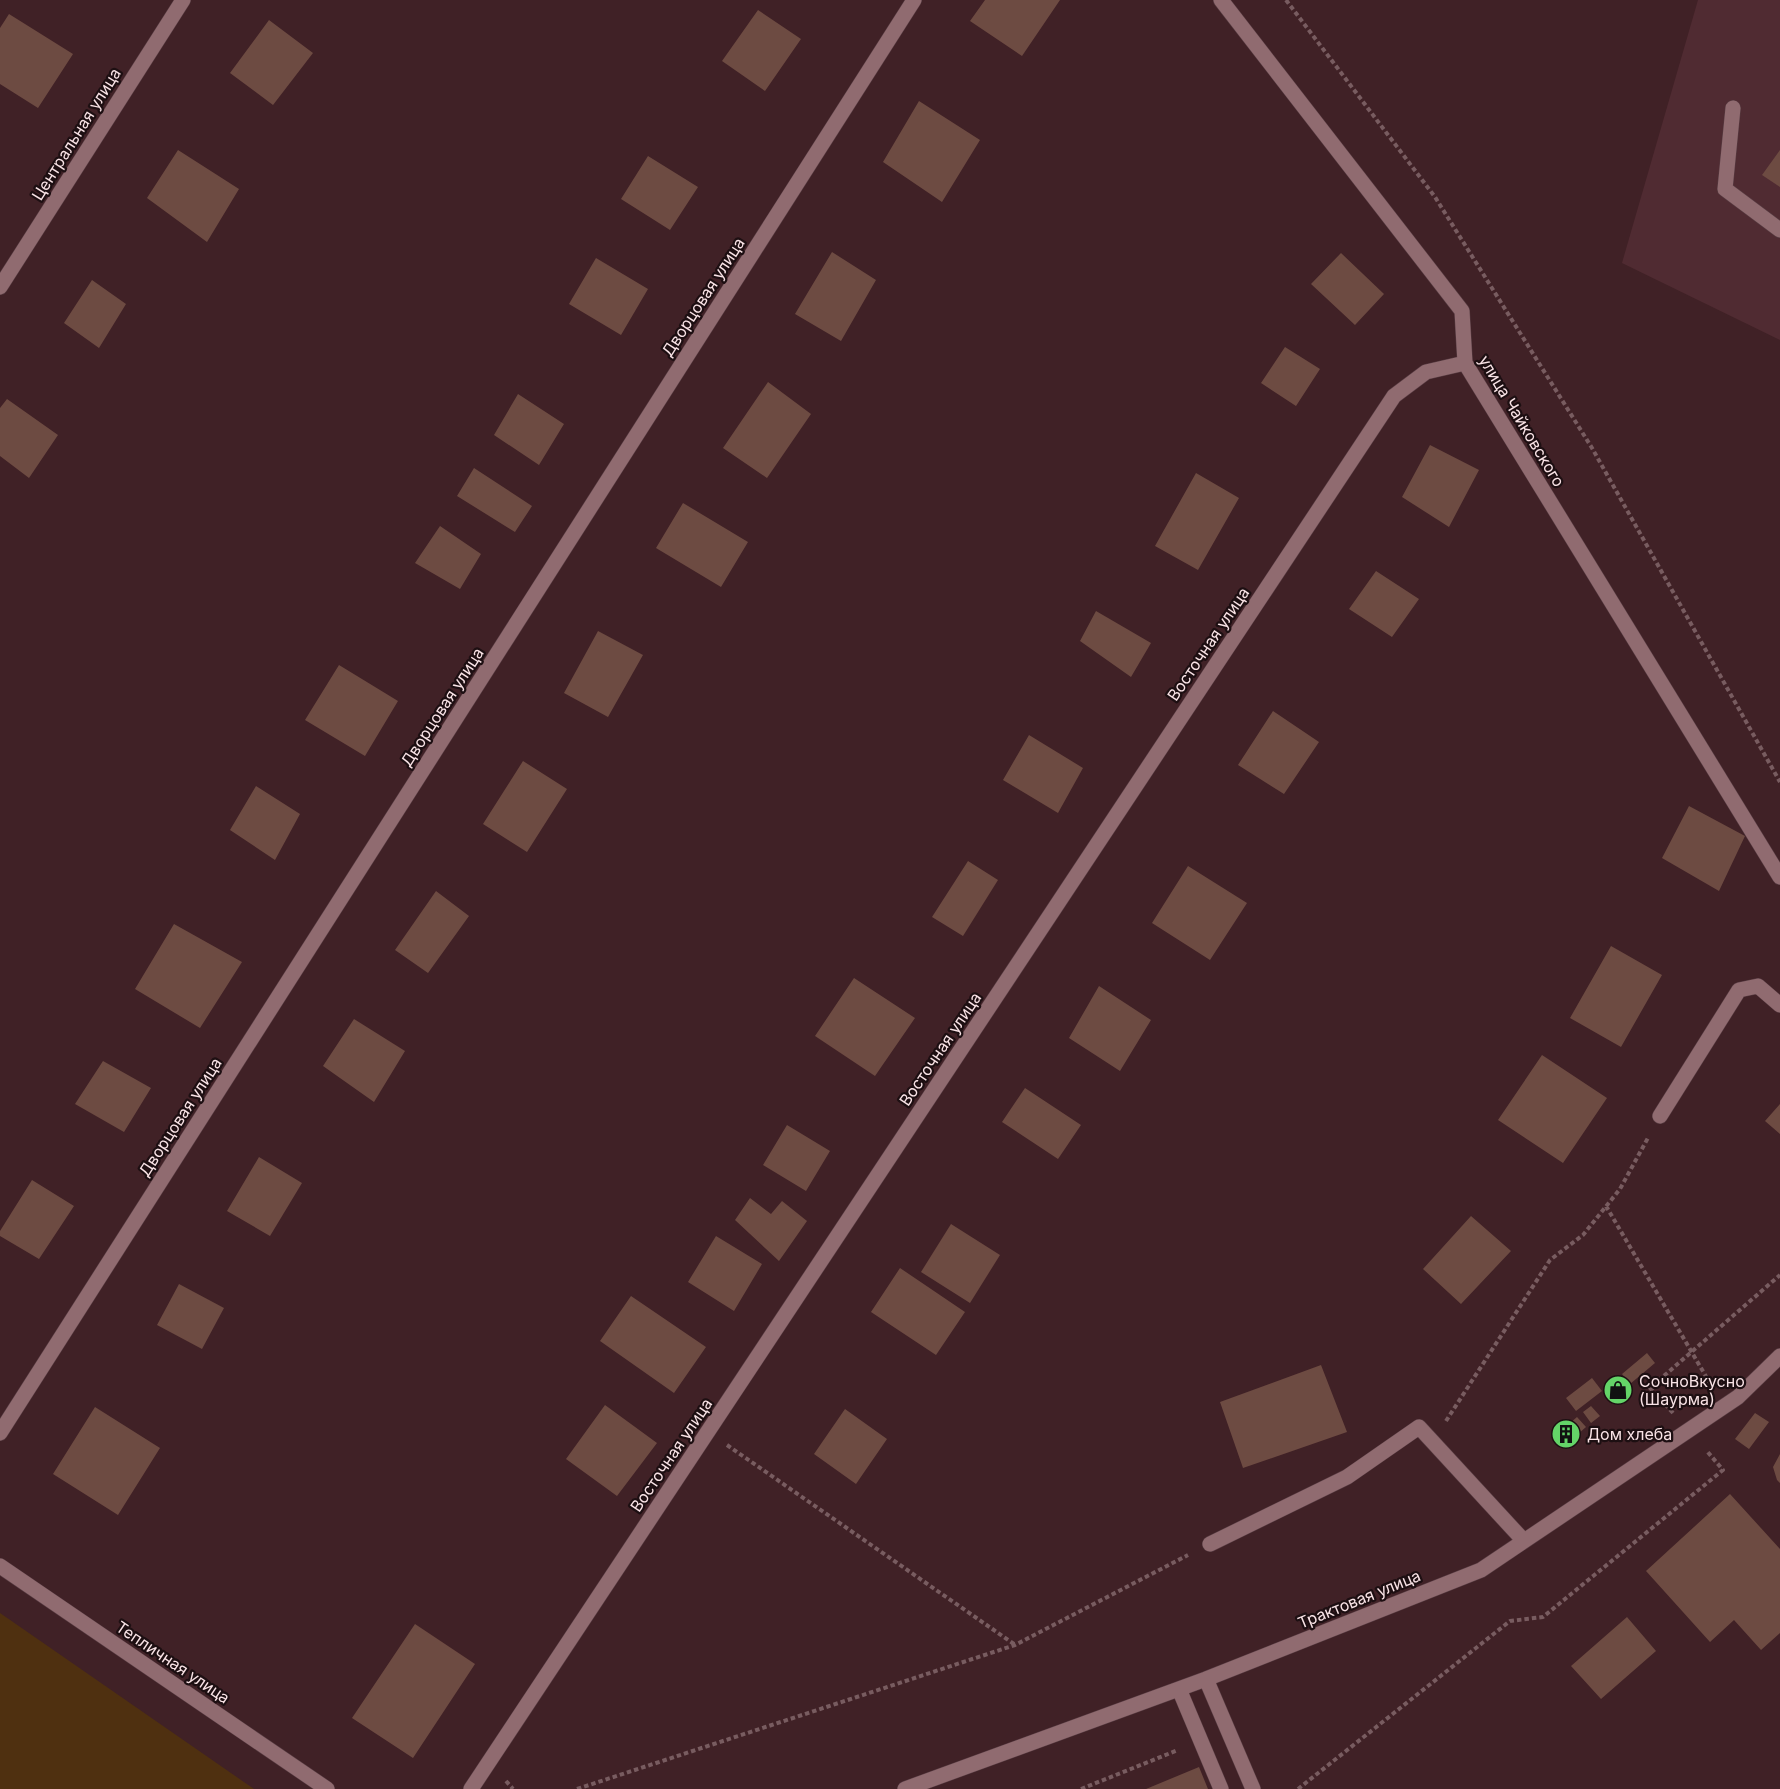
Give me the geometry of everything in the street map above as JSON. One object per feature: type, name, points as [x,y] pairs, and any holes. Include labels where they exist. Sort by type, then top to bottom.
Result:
[{"type":"street","name":"Центральная улица","points":[[0,287],[183,0]]},
{"type":"street","name":"Дворцовая улица","points":[[0,1433],[914,0]]},
{"type":"street","name":"улица Чайковского","points":[[1221,0],[1462,311],[1465,363],[1780,877]]},
{"type":"street","points":[[1732,108],[1725,189],[1780,230]]},
{"type":"street","name":"Восточная улица","points":[[471,1789],[1394,396],[1426,372],[1465,363]]},
{"type":"street","points":[[1660,1116],[1739,990],[1758,986],[1780,1005]]},
{"type":"street","name":"Трактовая улица","points":[[905,1789],[1206,1679],[1481,1570],[1723,1407],[1738,1396],[1780,1356]]},
{"type":"street","points":[[1210,1544],[1347,1477],[1419,1427],[1524,1541]]},
{"type":"street","name":"Тепличная улица","points":[[0,1566],[327,1789]]},
{"type":"street","points":[[1206,1679],[1253,1789]]},
{"type":"street","points":[[1179,1689],[1221,1789]]},
{"type":"path","points":[[1286,0],[1435,197],[1592,448],[1780,782]]},
{"type":"path","points":[[1433,1442],[1550,1260],[1582,1236],[1620,1189],[1660,1116]]},
{"type":"path","points":[[1606,1206],[1723,1407]]},
{"type":"path","points":[[1298,1789],[1510,1621],[1543,1617],[1723,1470],[1650,1388],[1780,1275]]},
{"type":"path","points":[[708,1432],[1015,1645]]},
{"type":"path","points":[[577,1789],[1015,1645],[1210,1544]]},
{"type":"path","points":[[1082,1789],[1201,1741]]},
{"type":"shaded area","points":[[1698,0],[1780,0],[1780,340],[1622,263]]},
{"type":"shaded area","points":[[0,1613],[254,1789],[0,1789]]},
{"type":"building","points":[[985,0],[1060,0],[1022,56],[970,21]]},
{"type":"building","points":[[758,10],[801,39],[765,91],[722,61]]},
{"type":"building","points":[[9,14],[73,54],[38,108],[0,84],[0,28]]},
{"type":"building","points":[[269,20],[313,53],[273,105],[230,73]]},
{"type":"building","points":[[919,101],[980,140],[942,202],[883,162]]},
{"type":"building","points":[[178,150],[239,189],[207,242],[147,198]]},
{"type":"building","points":[[1780,150],[1780,187],[1762,175]]},
{"type":"building","points":[[648,156],[698,187],[670,230],[621,199]]},
{"type":"building","points":[[832,252],[876,280],[841,341],[795,314]]},
{"type":"building","points":[[1341,253],[1384,294],[1355,325],[1311,284]]},
{"type":"building","points":[[596,258],[648,289],[621,335],[569,304]]},
{"type":"building","points":[[92,280],[126,304],[99,348],[64,323]]},
{"type":"building","points":[[1285,347],[1320,369],[1296,406],[1261,383]]},
{"type":"building","points":[[768,382],[811,414],[767,478],[723,448]]},
{"type":"building","points":[[518,394],[564,424],[539,465],[494,435]]},
{"type":"building","points":[[7,399],[58,435],[29,478],[0,456],[0,408]]},
{"type":"building","points":[[1430,445],[1479,470],[1449,527],[1402,497]]},
{"type":"building","points":[[474,468],[532,506],[515,532],[457,496]]},
{"type":"building","points":[[1196,473],[1239,498],[1198,570],[1155,546]]},
{"type":"building","points":[[683,503],[748,542],[721,587],[656,548]]},
{"type":"building","points":[[440,526],[481,554],[460,589],[415,563]]},
{"type":"building","points":[[1376,571],[1419,599],[1392,637],[1349,609]]},
{"type":"building","points":[[1096,611],[1151,643],[1131,677],[1080,641]]},
{"type":"building","points":[[598,631],[643,655],[608,717],[564,693]]},
{"type":"building","points":[[339,665],[398,701],[365,756],[305,720]]},
{"type":"building","points":[[1273,711],[1319,742],[1284,794],[1238,765]]},
{"type":"building","points":[[1029,735],[1083,768],[1058,813],[1003,780]]},
{"type":"building","points":[[523,761],[567,789],[527,852],[483,824]]},
{"type":"building","points":[[256,786],[300,814],[275,860],[230,830]]},
{"type":"building","points":[[1689,806],[1745,836],[1719,891],[1662,858]]},
{"type":"building","points":[[968,861],[998,880],[963,936],[932,917]]},
{"type":"building","points":[[1188,866],[1247,903],[1210,960],[1152,923]]},
{"type":"building","points":[[436,891],[469,916],[428,973],[395,950]]},
{"type":"building","points":[[174,924],[242,962],[200,1028],[135,989]]},
{"type":"building","points":[[1611,946],[1662,975],[1621,1047],[1570,1018]]},
{"type":"building","points":[[854,978],[915,1018],[875,1076],[815,1036]]},
{"type":"building","points":[[1099,986],[1151,1020],[1120,1071],[1069,1038]]},
{"type":"building","points":[[354,1019],[405,1051],[374,1102],[323,1066]]},
{"type":"building","points":[[1542,1055],[1607,1098],[1563,1163],[1498,1120]]},
{"type":"building","points":[[103,1061],[151,1088],[124,1132],[75,1104]]},
{"type":"building","points":[[1025,1088],[1081,1125],[1058,1159],[1002,1122]]},
{"type":"building","points":[[1780,1104],[1780,1134],[1765,1121]]},
{"type":"building","points":[[787,1125],[830,1151],[806,1191],[763,1165]]},
{"type":"building","points":[[259,1157],[302,1183],[270,1236],[227,1211]]},
{"type":"building","points":[[32,1180],[74,1206],[39,1259],[0,1236],[0,1231]]},
{"type":"building","points":[[750,1198],[771,1214],[782,1201],[807,1221],[779,1261],[735,1220]]},
{"type":"building","points":[[1471,1216],[1511,1251],[1461,1304],[1423,1269]]},
{"type":"building","points":[[951,1224],[1000,1255],[970,1303],[921,1272]]},
{"type":"building","points":[[716,1236],[762,1264],[734,1311],[688,1282]]},
{"type":"building","points":[[900,1268],[965,1312],[936,1355],[871,1312]]},
{"type":"building","points":[[179,1284],[224,1308],[202,1349],[157,1325]]},
{"type":"building","points":[[631,1296],[706,1347],[674,1393],[600,1341]]},
{"type":"building","points":[[1647,1353],[1655,1363],[1630,1384],[1622,1374]]},
{"type":"building","points":[[1321,1365],[1347,1432],[1243,1468],[1220,1402]]},
{"type":"building","points":[[1592,1378],[1602,1391],[1576,1411],[1566,1398]]},
{"type":"building","name":"СочноВкусно (Шаурма)","points":[[1618,1381],[1627,1392],[1618,1398],[1610,1388]]},
{"type":"building","points":[[605,1405],[657,1443],[617,1496],[566,1459]]},
{"type":"building","points":[[1591,1406],[1600,1416],[1591,1423],[1583,1412]]},
{"type":"building","points":[[95,1407],[160,1448],[118,1515],[53,1474]]},
{"type":"building","points":[[845,1409],[887,1439],[856,1484],[814,1454]]},
{"type":"building","points":[[1755,1413],[1769,1422],[1749,1449],[1735,1439]]},
{"type":"building","name":"Дом хлеба","points":[[1577,1417],[1586,1427],[1578,1434],[1569,1424]]},
{"type":"building","name":"Дом хлеба","points":[[1566,1426],[1574,1436],[1566,1443],[1558,1433]]},
{"type":"building","points":[[1780,1454],[1780,1483],[1773,1467]]},
{"type":"building","points":[[1730,1494],[1780,1549],[1780,1633],[1761,1650],[1734,1620],[1710,1642],[1646,1571]]},
{"type":"building","points":[[1627,1617],[1656,1651],[1601,1699],[1571,1666]]},
{"type":"building","points":[[415,1624],[475,1664],[413,1758],[352,1718]]},
{"type":"building","points":[[1199,1767],[1208,1789],[1146,1789]]},
{"type":"place","name":"СочноВкусно (Шаурма)","points":[[1618,1390]]},
{"type":"place","name":"Дом хлеба","points":[[1566,1434]]}]
